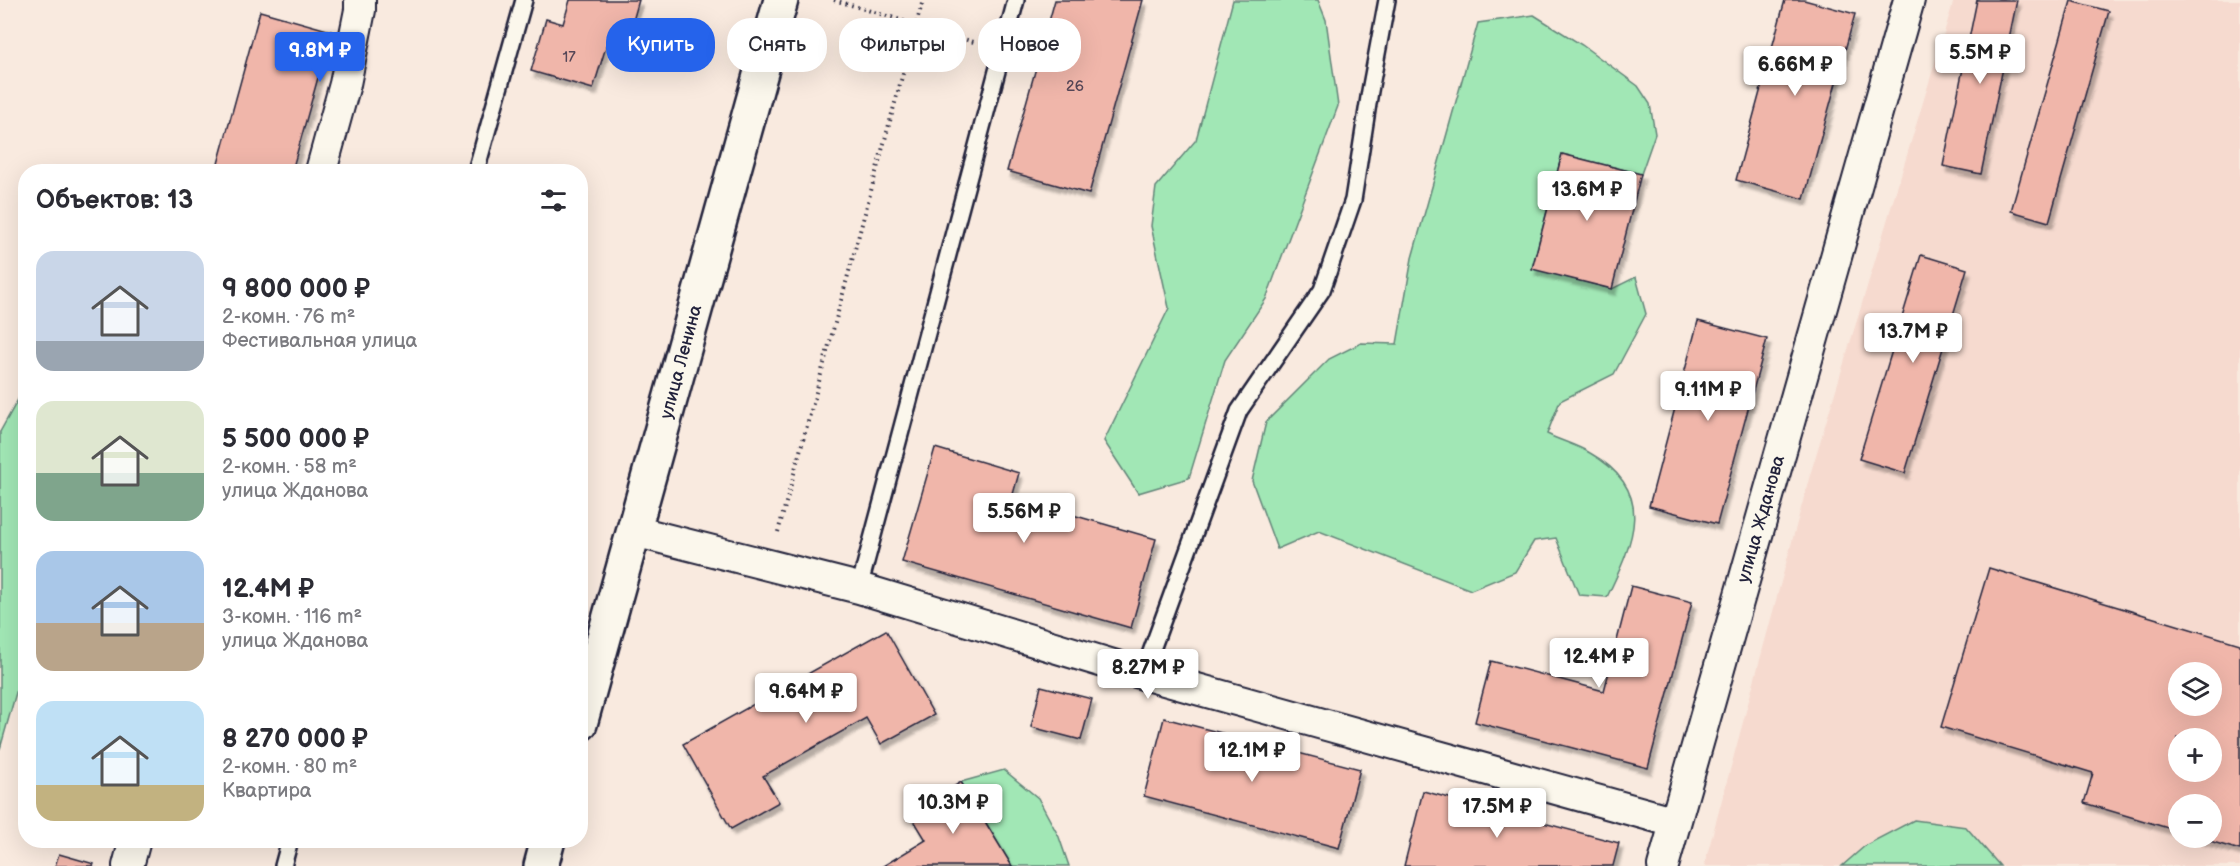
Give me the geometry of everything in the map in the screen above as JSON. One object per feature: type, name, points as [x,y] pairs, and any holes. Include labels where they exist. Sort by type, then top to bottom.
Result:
[{"type":"street","points":[[323,164],[345,84],[360,0]]},
{"type":"street","name":"улица Ленина","points":[[588,695],[781,0]]},
{"type":"street","name":"улица Жданова","points":[[1663,866],[1909,0]]},
{"type":"street","points":[[634,531],[859,588],[1143,674],[1675,822]]},
{"type":"street","points":[[128,866],[133,848]]},
{"type":"street","points":[[541,866],[546,848]]},
{"type":"lane","points":[[478,164],[524,0]]},
{"type":"lane","points":[[1011,18],[1016,0]]},
{"type":"lane","points":[[1143,674],[1239,411],[1323,290],[1353,200],[1387,0]]},
{"type":"lane","points":[[859,588],[996,72]]},
{"type":"lane","points":[[283,866],[288,848]]},
{"type":"path","points":[[834,0],[893,18]]},
{"type":"path","points":[[918,18],[923,0]]},
{"type":"path","points":[[769,565],[903,72]]},
{"type":"shaded area","points":[[1954,0],[2240,0],[2240,866],[1704,866],[1810,475]]},
{"type":"green space","points":[[1233,0],[1318,0],[1326,20],[1338,106],[1266,299],[1225,360],[1189,478],[1138,493],[1104,441],[1169,308],[1151,226],[1156,187],[1196,140]]},
{"type":"green space","points":[[1534,15],[1582,45],[1638,86],[1650,104],[1655,134],[1641,174],[1562,154],[1532,268],[1612,289],[1636,277],[1646,314],[1614,374],[1560,401],[1547,434],[1585,450],[1611,468],[1625,484],[1632,500],[1634,518],[1631,537],[1607,597],[1579,595],[1556,538],[1534,541],[1515,572],[1471,590],[1319,531],[1277,549],[1252,481],[1266,422],[1329,359],[1361,343],[1397,344],[1412,258],[1478,23]]},
{"type":"green space","points":[[18,400],[18,686],[0,749],[0,432]]},
{"type":"green space","points":[[1004,770],[1038,798],[1059,837],[1069,866],[1012,866],[961,782]]},
{"type":"green space","points":[[1914,820],[1966,827],[2000,866],[1842,866],[1866,845]]},
{"type":"building","points":[[570,0],[639,0],[634,18],[606,18],[606,47],[593,89],[531,71],[546,19],[563,24]]},
{"type":"building","points":[[1055,0],[1143,0],[1089,194],[1007,171],[1035,72],[1081,72],[1081,18],[1050,18]]},
{"type":"building","points":[[1785,0],[1804,0],[1855,14],[1804,199],[1736,180]]},
{"type":"building","points":[[1977,0],[2017,0],[1981,174],[1943,166]]},
{"type":"building","points":[[2071,1],[2109,11],[2049,222],[2011,211]]},
{"type":"building","points":[[260,11],[331,31],[294,164],[218,164]]},
{"type":"building","points":[[1562,154],[1641,174],[1612,289],[1532,269]]},
{"type":"building","points":[[1921,255],[1967,269],[1905,473],[1859,459]]},
{"type":"building","points":[[1698,321],[1767,339],[1717,524],[1649,506]]},
{"type":"building","points":[[935,448],[1019,473],[1006,519],[1032,527],[1038,505],[1156,539],[1131,628],[902,562]]},
{"type":"building","points":[[1989,568],[2240,644],[2240,850],[2222,845],[2222,794],[2168,794],[2168,828],[2084,803],[2093,773],[1941,727]]},
{"type":"building","points":[[1631,586],[1692,602],[1648,768],[1475,722],[1491,661],[1604,691]]},
{"type":"building","points":[[886,630],[934,715],[881,744],[866,718],[763,776],[779,802],[731,829],[683,744]]},
{"type":"building","points":[[1041,686],[1092,699],[1081,740],[1031,727]]},
{"type":"building","points":[[1164,718],[1360,769],[1339,848],[1144,796]]},
{"type":"building","points":[[961,782],[1012,866],[883,866],[926,840],[910,814]]},
{"type":"building","points":[[1423,791],[1619,843],[1613,866],[1404,866]]},
{"type":"building","points":[[59,854],[94,864],[93,866],[55,866]]}]
